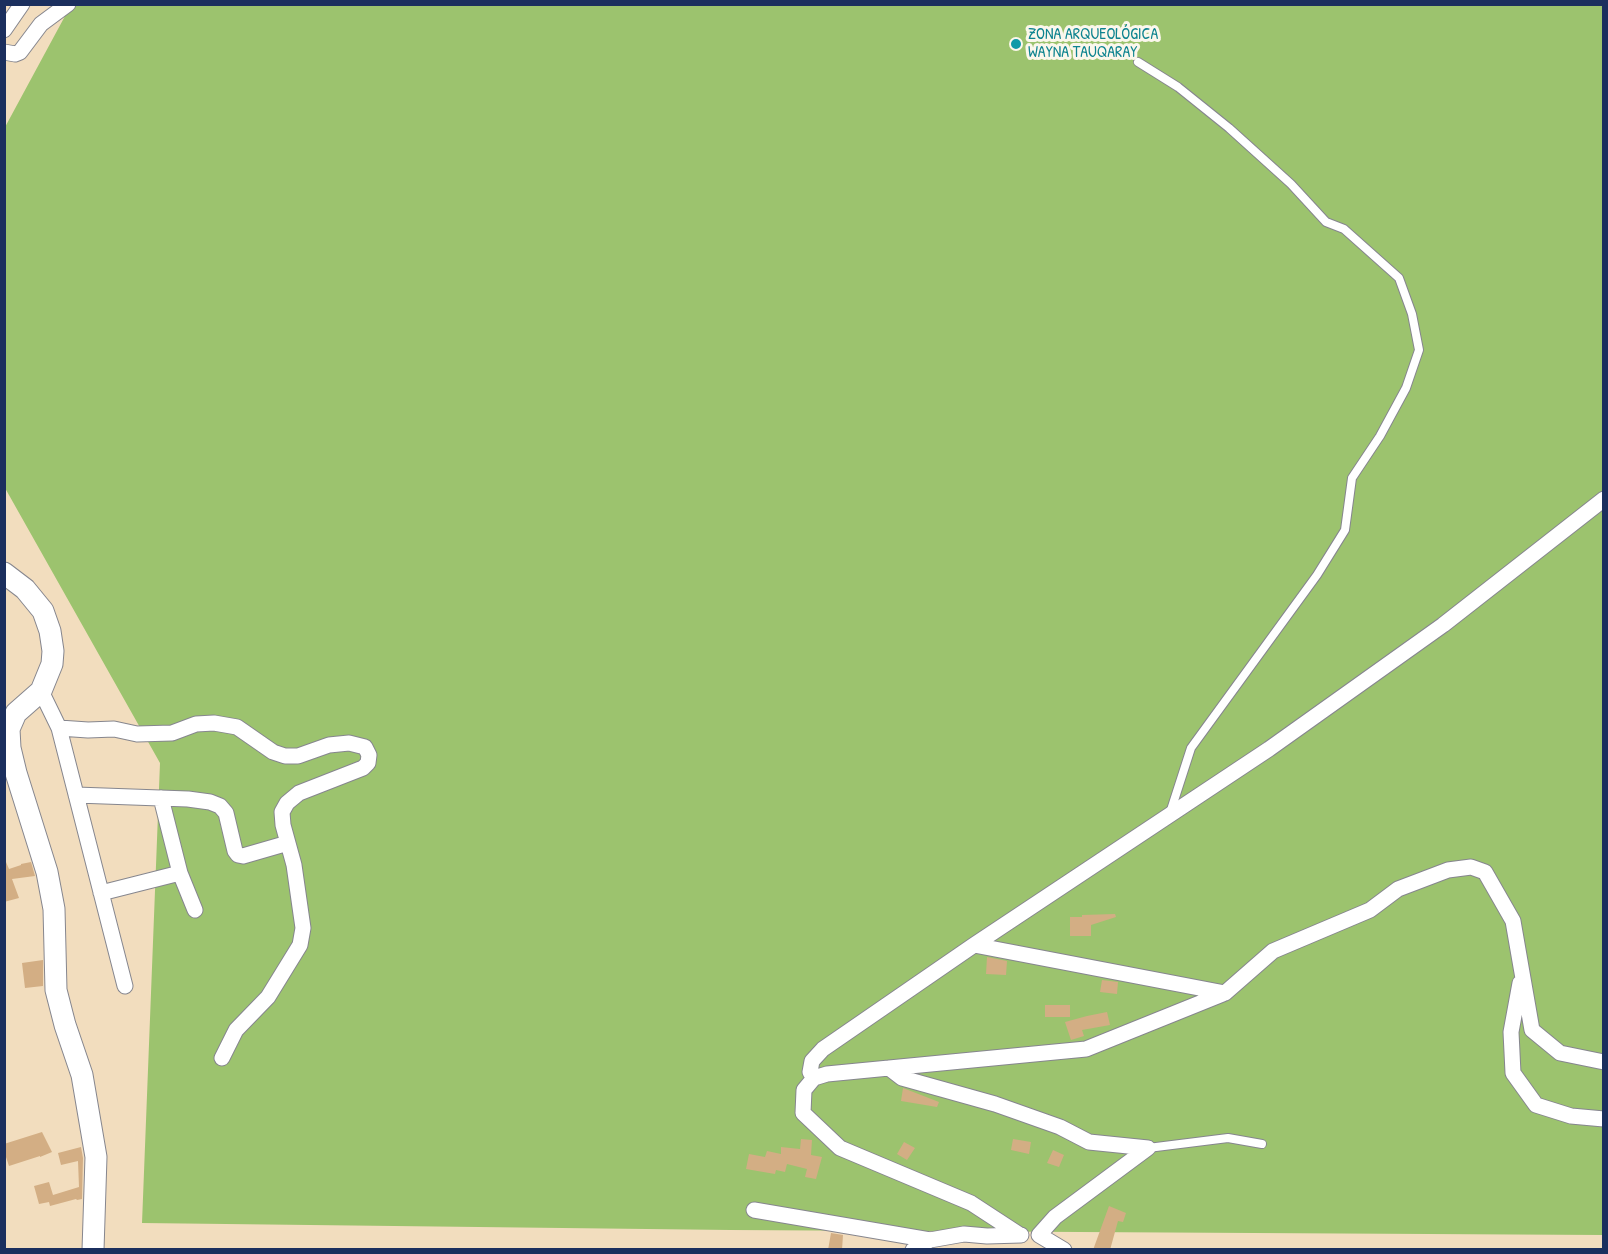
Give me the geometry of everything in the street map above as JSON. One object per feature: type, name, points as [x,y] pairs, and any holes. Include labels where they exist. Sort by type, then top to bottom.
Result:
[{"type":"main road","points":[[4,573],[25,590],[43,611],[50,631],[53,651],[52,664],[41,691],[16,713],[9,729],[10,748],[47,872],[54,909],[56,990],[82,1075],[96,1157],[93,1250]]},
{"type":"street","points":[[4,30],[22,4]]},
{"type":"street","points":[[4,52],[15,54],[20,52],[41,24],[68,4]]},
{"type":"street","points":[[814,1078],[810,1072],[812,1061],[823,1049],[1269,748],[1443,625],[1604,500]]},
{"type":"street","points":[[41,691],[59,728],[125,986]]},
{"type":"street","points":[[59,728],[114,729],[137,734],[172,733],[196,724],[214,723],[237,727],[273,752],[285,756],[298,756],[328,745],[349,743],[365,747],[369,755],[368,763],[363,768],[299,793],[287,803],[282,812],[283,825],[294,865],[303,928],[300,945],[268,997],[236,1030],[222,1058]]},
{"type":"street","points":[[76,795],[188,799],[210,802],[220,806],[226,813],[238,855],[243,856],[288,843]]},
{"type":"street","points":[[161,798],[180,873],[195,910]]},
{"type":"street","points":[[1020,1235],[971,1203],[840,1148],[803,1113],[804,1090],[814,1078],[827,1074],[1086,1049],[1225,993],[1273,951],[1370,910],[1398,889],[1448,870],[1471,867],[1485,872],[1514,921],[1532,1030],[1560,1053],[1604,1062]]},
{"type":"street","points":[[101,893],[180,873]]},
{"type":"street","points":[[974,945],[1225,993]]},
{"type":"street","points":[[1523,971],[1511,1032],[1513,1074],[1536,1104],[1571,1116],[1604,1119]]},
{"type":"street","points":[[889,1068],[902,1078],[995,1104],[1060,1127],[1089,1142],[1148,1148]]},
{"type":"street","points":[[1039,1235],[1055,1217],[1148,1148]]},
{"type":"street","points":[[754,1210],[930,1240],[964,1234],[1039,1235],[1064,1250]]},
{"type":"street","points":[[913,1250],[930,1240]]},
{"type":"lane","points":[[1138,62],[1178,87],[1229,128],[1291,184],[1326,222],[1344,229],[1399,278],[1412,314],[1419,350],[1406,388],[1380,436],[1352,478],[1345,530],[1317,575],[1191,748],[1170,815]]},
{"type":"lane","points":[[1148,1148],[1228,1138],[1262,1144]]},
{"type":"green space","points":[[71,5],[1603,5],[1603,1235],[731,1230],[142,1223],[160,763],[5,488],[4,129]]},
{"type":"building","points":[[4,862],[9,869],[31,862],[35,876],[12,879],[19,898],[4,902]]},
{"type":"building","points":[[1115,914],[1116,917],[1091,925],[1091,936],[1070,936],[1070,917]]},
{"type":"building","points":[[987,957],[1007,961],[1006,975],[986,974]]},
{"type":"building","points":[[43,960],[43,986],[25,988],[22,963]]},
{"type":"building","points":[[1102,980],[1118,982],[1117,994],[1100,992]]},
{"type":"building","points":[[1045,1005],[1070,1005],[1070,1017],[1045,1017]]},
{"type":"building","points":[[1107,1012],[1110,1025],[1082,1030],[1084,1036],[1071,1040],[1065,1022]]},
{"type":"building","points":[[903,1088],[939,1102],[937,1107],[901,1101]]},
{"type":"building","points":[[42,1132],[52,1152],[9,1166],[4,1144]]},
{"type":"building","points":[[801,1139],[812,1140],[811,1155],[822,1157],[816,1179],[805,1177],[807,1169],[787,1164],[785,1172],[776,1170],[775,1174],[746,1169],[749,1154],[765,1157],[767,1151],[781,1154],[781,1147],[800,1149]]},
{"type":"building","points":[[1013,1139],[1031,1142],[1029,1154],[1011,1150]]},
{"type":"building","points":[[904,1142],[915,1148],[907,1160],[897,1154]]},
{"type":"building","points":[[81,1147],[82,1199],[50,1206],[49,1202],[39,1204],[34,1186],[49,1182],[53,1195],[79,1187],[78,1161],[61,1165],[58,1153]]},
{"type":"building","points":[[1053,1150],[1064,1155],[1059,1167],[1047,1163]]},
{"type":"building","points":[[1109,1206],[1126,1213],[1123,1222],[1118,1221],[1110,1250],[1093,1250]]},
{"type":"building","points":[[831,1233],[843,1235],[842,1250],[828,1250]]},
{"type":"place","name":"ZONA ARQUEOLÓGICA WAYNA TAUQARAY","points":[[1016,44]]}]
